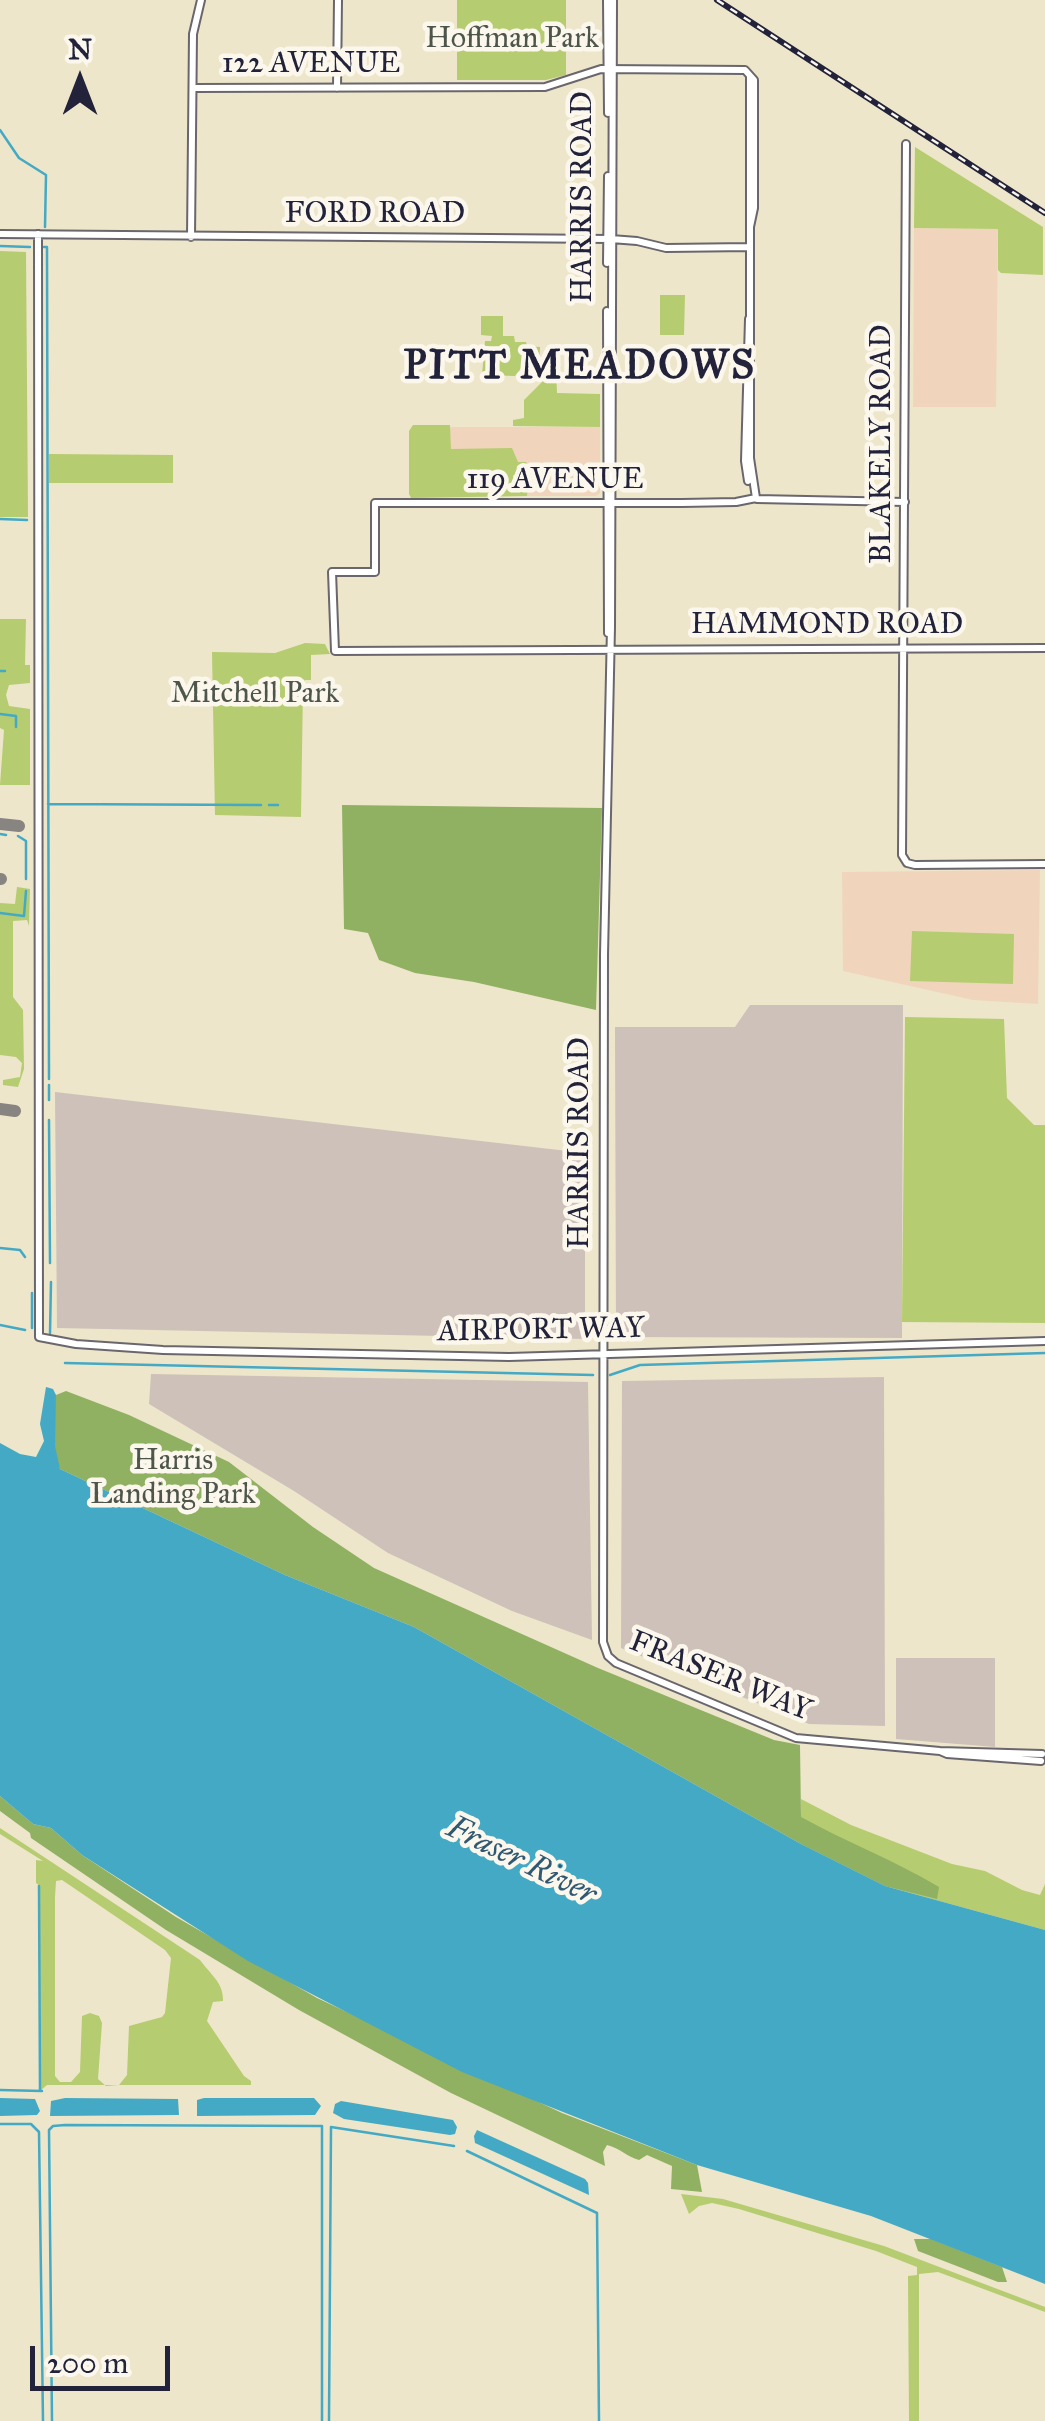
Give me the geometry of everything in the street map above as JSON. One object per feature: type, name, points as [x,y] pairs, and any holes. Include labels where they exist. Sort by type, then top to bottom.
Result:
[{"type":"street","points":[[191,237],[193,34],[201,0]]},
{"type":"street","points":[[337,88],[338,0]]},
{"type":"street","name":"HARRIS ROAD","points":[[606,1652],[602,1353],[610,0]]},
{"type":"street","name":"122 AVENUE","points":[[193,88],[549,87],[587,71],[610,68],[750,74],[750,248]]},
{"type":"street","name":"BLAKELY ROAD","points":[[906,144],[902,854],[906,863],[1045,864]]},
{"type":"street","name":"FORD ROAD","points":[[0,234],[609,239],[637,240],[666,248],[750,248]]},
{"type":"street","name":"AIRPORT WAY","points":[[38,234],[38,1337],[102,1346],[181,1350],[509,1358],[1045,1340]]},
{"type":"street","points":[[750,248],[745,461],[754,501]]},
{"type":"street","name":"119 AVENUE","points":[[335,651],[332,572],[375,572],[374,503],[906,502]]},
{"type":"street","points":[[609,636],[634,650]]},
{"type":"street","name":"HAMMOND ROAD","points":[[335,651],[1045,648]]},
{"type":"street","name":"FRASER WAY","points":[[606,1652],[616,1663],[635,1672],[788,1736],[940,1750],[948,1754],[1043,1758]]},
{"type":"shaded area","points":[[914,228],[998,229],[996,407],[913,407]]},
{"type":"shaded area","points":[[411,427],[600,427],[600,493],[411,496]]},
{"type":"shaded area","points":[[1040,870],[1038,1004],[973,1000],[843,971],[842,872]]},
{"type":"shaded area","points":[[750,1005],[903,1005],[902,1338],[616,1337],[615,1027],[735,1027]]},
{"type":"shaded area","points":[[55,1092],[585,1153],[585,1339],[57,1328]]},
{"type":"shaded area","points":[[151,1374],[588,1382],[592,1640],[512,1611],[388,1553],[149,1404]]},
{"type":"shaded area","points":[[884,1377],[885,1726],[809,1724],[621,1648],[622,1381]]},
{"type":"shaded area","points":[[896,1658],[995,1658],[995,1747],[896,1739]]},
{"type":"green space","name":"Hoffman Park","points":[[457,0],[566,0],[566,75],[546,80],[457,80]]},
{"type":"green space","points":[[915,147],[1043,227],[1043,275],[998,270],[998,229],[914,228]]},
{"type":"green space","points":[[0,251],[26,252],[28,517],[0,517]]},
{"type":"green space","points":[[660,295],[685,295],[684,335],[660,335]]},
{"type":"green space","points":[[481,316],[503,316],[503,336],[514,336],[515,342],[540,347],[539,367],[522,367],[515,376],[482,375],[485,341],[491,341],[492,336],[481,335]]},
{"type":"green space","points":[[548,369],[556,369],[557,393],[600,394],[600,427],[513,426],[513,420],[524,418],[524,400],[548,376]]},
{"type":"green space","points":[[413,425],[450,425],[451,449],[512,448],[518,462],[526,462],[528,475],[513,475],[513,480],[528,485],[527,496],[411,498],[409,431]]},
{"type":"green space","points":[[49,454],[173,455],[173,483],[49,483]]},
{"type":"green space","points":[[0,619],[26,619],[25,665],[30,665],[30,683],[9,685],[6,695],[9,706],[30,709],[30,785],[0,785],[4,730],[0,728]]},
{"type":"green space","name":"Mitchell Park","points":[[305,643],[325,644],[330,654],[311,655],[311,680],[305,680],[303,687],[301,817],[215,815],[212,652],[275,653]]},
{"type":"green space","points":[[342,805],[602,808],[596,1010],[415,973],[379,960],[368,933],[344,929]]},
{"type":"green space","points":[[17,887],[30,889],[29,926],[27,920],[13,921],[13,997],[23,1010],[24,1069],[18,1087],[3,1085],[3,1080],[20,1077],[22,1063],[16,1057],[0,1055],[0,903],[15,904]]},
{"type":"green space","points":[[912,931],[1014,934],[1013,984],[910,981]]},
{"type":"green space","points":[[905,1017],[1004,1019],[1007,1098],[1034,1125],[1045,1125],[1045,1323],[902,1322]]},
{"type":"green space","name":"Harris Landing Park","points":[[66,1391],[129,1415],[229,1462],[374,1568],[598,1668],[774,1740],[800,1745],[801,1817],[939,1887],[937,1899],[885,1886],[801,1844],[414,1627],[285,1575],[60,1469],[54,1442],[54,1413],[56,1395]]},
{"type":"green space","points":[[0,1796],[33,1824],[51,1828],[82,1855],[176,1917],[317,1998],[562,2113],[697,2165],[702,2192],[671,2189],[672,2166],[647,2155],[639,2160],[607,2145],[603,2152],[605,2166],[451,2093],[299,2010],[166,1930],[31,1838],[30,1833],[0,1811]]},
{"type":"green space","points":[[801,1799],[851,1825],[952,1864],[985,1871],[1022,1890],[1040,1895],[1045,1884],[1045,1930],[885,1886],[801,1844]]},
{"type":"green space","points":[[0,1828],[200,1960],[223,1995],[223,2001],[213,2002],[207,2021],[251,2085],[119,2085],[127,2075],[129,2026],[165,2013],[171,1958],[165,1950],[62,1880],[56,1881],[55,1897],[55,2076],[60,2082],[71,2082],[80,2072],[82,2016],[90,2013],[99,2016],[102,2023],[98,2079],[105,2085],[47,2085],[40,2091],[40,1886],[36,1883],[36,1860],[43,1861],[0,1834]]},
{"type":"green space","points":[[681,2194],[723,2199],[884,2246],[1045,2307],[1045,2312],[938,2272],[919,2274],[919,2421],[909,2421],[908,2276],[917,2275],[917,2267],[739,2209],[712,2203],[689,2214]]},
{"type":"green space","points":[[914,2239],[931,2239],[1002,2267],[1007,2282],[918,2251]]},
{"type":"water","name":"Fraser River","points":[[46,1387],[56,1395],[55,1446],[60,1469],[285,1575],[414,1627],[801,1844],[885,1886],[1045,1930],[1045,2284],[871,2216],[697,2165],[462,2072],[248,1961],[82,1855],[51,1828],[33,1824],[0,1796],[0,1443],[20,1454],[36,1457],[44,1441],[40,1424]]},
{"type":"water","points":[[0,2098],[35,2099],[40,2111],[37,2115],[0,2116]]},
{"type":"water","points":[[314,2098],[321,2106],[315,2115],[197,2116],[197,2100]]},
{"type":"water","points":[[178,2099],[179,2115],[50,2116],[51,2101]]},
{"type":"water","points":[[341,2101],[453,2120],[457,2127],[455,2134],[450,2135],[344,2119],[333,2113],[335,2104]]},
{"type":"water","points":[[477,2130],[585,2179],[589,2195],[475,2143]]},
{"type":"waterway","points":[[0,130],[19,158],[46,175],[45,227]]},
{"type":"waterway","points":[[0,246],[30,247]]},
{"type":"waterway","points":[[44,247],[49,1079]]},
{"type":"waterway","points":[[0,519],[27,520]]},
{"type":"waterway","points":[[0,671],[5,671]]},
{"type":"waterway","points":[[0,714],[16,716],[16,727]]},
{"type":"waterway","points":[[48,804],[261,805]]},
{"type":"waterway","points":[[269,805],[278,805]]},
{"type":"waterway","points":[[0,834],[6,835]]},
{"type":"waterway","points":[[18,836],[26,841],[26,879]]},
{"type":"waterway","points":[[0,913],[24,916],[26,891]]},
{"type":"waterway","points":[[49,1085],[49,1100]]},
{"type":"waterway","points":[[49,1120],[50,1263]]},
{"type":"waterway","points":[[0,1248],[20,1250],[25,1257]]},
{"type":"waterway","points":[[50,1333],[51,1282]]},
{"type":"waterway","points":[[32,1293],[32,1328]]},
{"type":"waterway","points":[[0,1325],[25,1330]]},
{"type":"waterway","points":[[610,1375],[640,1365],[1045,1353]]},
{"type":"waterway","points":[[65,1363],[593,1375]]},
{"type":"waterway","points":[[39,1886],[40,2091]]},
{"type":"waterway","points":[[0,2090],[42,2091]]},
{"type":"waterway","points":[[0,2124],[31,2124],[39,2132],[43,2421]]},
{"type":"waterway","points":[[52,2421],[49,2130],[65,2125],[322,2126],[322,2421]]},
{"type":"waterway","points":[[329,2421],[331,2127],[454,2146]]},
{"type":"waterway","points":[[467,2151],[597,2213],[599,2421]]},
{"type":"taxiway","points":[[0,824],[19,826]]},
{"type":"taxiway","points":[[0,1109],[15,1111]]},
{"type":"railway","points":[[717,0],[1045,213]]},
{"type":"district","name":"PITT MEADOWS","points":[[580,368]]}]
